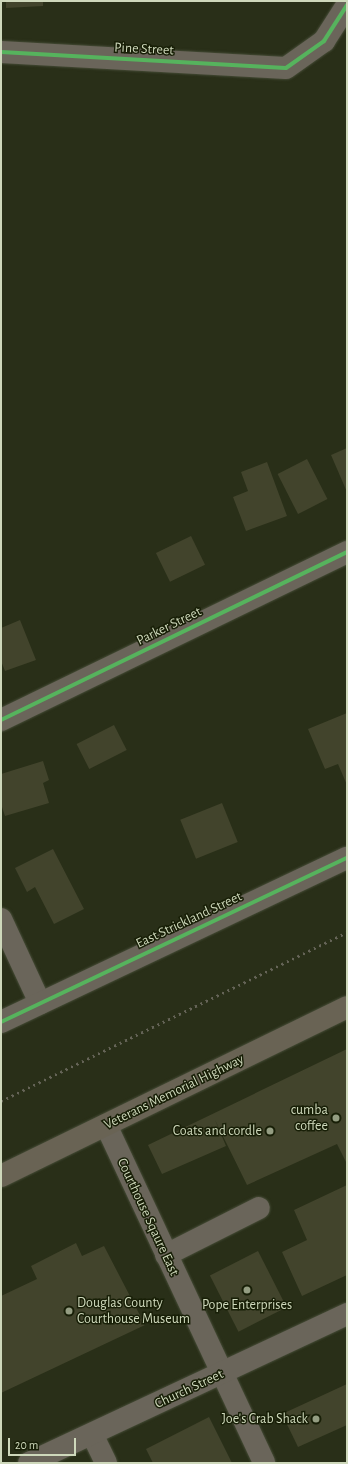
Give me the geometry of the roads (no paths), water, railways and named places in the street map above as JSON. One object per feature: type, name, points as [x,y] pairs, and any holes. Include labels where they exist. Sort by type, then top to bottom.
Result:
[{"type":"main road","name":"Veterans Memorial Highway","points":[[1,1176],[347,1007]]},
{"type":"street","name":"Pine Street","points":[[1,52],[286,68],[324,40],[347,6]]},
{"type":"street","name":"Parker Street","points":[[1,720],[347,552]]},
{"type":"street","name":"East Strickland Street","points":[[1,1022],[347,858]]},
{"type":"street","points":[[1,919],[40,1003]]},
{"type":"street","name":"Courthouse Sqaure East","points":[[106,1125],[220,1375],[264,1463]]},
{"type":"street","points":[[166,1255],[259,1208]]},
{"type":"street","name":"Church Street","points":[[30,1463],[347,1314]]},
{"type":"street","points":[[92,1434],[106,1463]]},
{"type":"railway","points":[[1,1101],[347,932]]},
{"type":"place","name":"cumba coffee","points":[[336,1118]]},
{"type":"place","name":"Coats and cordle","points":[[270,1131]]},
{"type":"place","name":"Pope Enterprises","points":[[247,1290]]},
{"type":"place","name":"Douglas County Courthouse Museum","points":[[69,1311]]},
{"type":"place","name":"Joe's Crab Shack","points":[[316,1419]]}]
